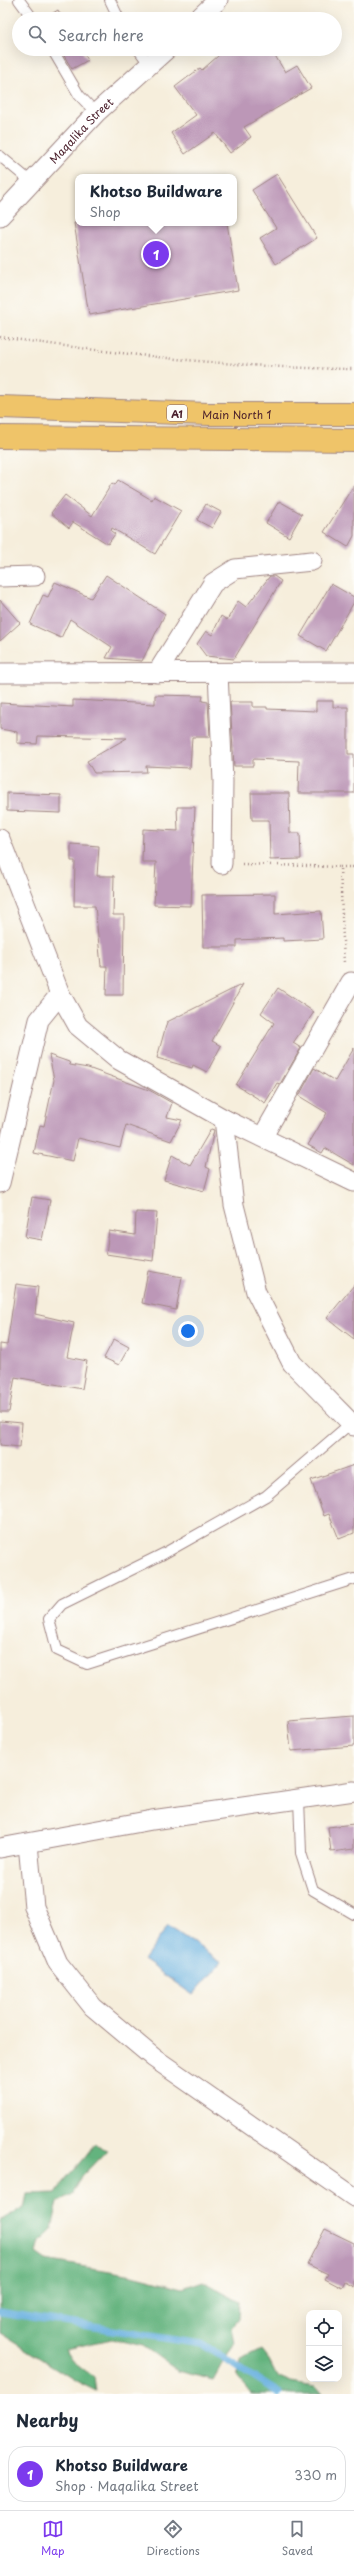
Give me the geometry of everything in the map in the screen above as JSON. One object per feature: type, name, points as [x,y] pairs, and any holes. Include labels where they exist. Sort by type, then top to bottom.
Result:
[{"type":"main road","name":"Main North 1","points":[[0,407],[209,414],[354,414]]},
{"type":"main road","points":[[0,437],[354,440]]},
{"type":"street","points":[[205,12],[218,0]]},
{"type":"street","name":"Maqalika Street","points":[[0,216],[30,182],[96,113],[160,56]]},
{"type":"street","points":[[157,673],[213,583],[235,569],[312,561]]},
{"type":"street","points":[[0,577],[35,576]]},
{"type":"street","points":[[0,672],[157,673],[353,670]]},
{"type":"street","points":[[218,672],[223,781],[222,864]]},
{"type":"street","points":[[0,839],[60,994],[78,1026],[119,1060],[224,1120],[263,1136],[354,1182]]},
{"type":"street","points":[[263,1136],[351,982]]},
{"type":"street","points":[[0,1183],[39,1020],[60,994]]},
{"type":"street","points":[[224,1120],[234,1205],[256,1292],[292,1363],[352,1424]]},
{"type":"street","points":[[0,1848],[158,1819],[354,1791]]},
{"type":"street","points":[[28,1844],[34,1907],[58,1963],[92,2007],[154,2058],[354,2197]]},
{"type":"lane","points":[[19,0],[28,12]]},
{"type":"lane","points":[[110,0],[116,12]]},
{"type":"lane","points":[[56,56],[79,96],[96,113]]},
{"type":"lane","points":[[143,56],[150,65]]},
{"type":"lane","points":[[0,156],[30,182]]},
{"type":"lane","points":[[352,1424],[266,1496],[163,1554],[62,1604],[49,1619],[57,1650],[87,1664],[354,1579]]},
{"type":"lane","points":[[299,1799],[301,1853],[313,1890],[354,1914]]},
{"type":"path","points":[[0,337],[140,357],[284,368],[354,368]]},
{"type":"path","points":[[222,864],[354,867]]},
{"type":"path","points":[[340,867],[342,959],[351,982]]},
{"type":"green space","points":[[94,2145],[107,2150],[82,2176],[73,2194],[58,2202],[52,2229],[39,2242],[36,2253],[46,2260],[133,2275],[183,2288],[203,2281],[240,2301],[239,2319],[232,2328],[235,2342],[214,2380],[178,2371],[143,2346],[112,2339],[65,2349],[73,2361],[94,2377],[96,2391],[76,2381],[0,2333],[0,2221],[24,2208],[27,2194],[56,2193]]},
{"type":"green space","points":[[261,2350],[269,2360],[277,2376],[291,2382],[316,2386],[323,2394],[251,2394],[237,2377],[243,2359]]},
{"type":"water","points":[[168,1926],[222,1962],[193,1995],[143,1960]]},
{"type":"building","points":[[64,56],[85,56],[88,60],[72,69]]},
{"type":"building","points":[[218,56],[275,56],[285,72],[297,65],[311,88],[244,127],[251,137],[230,153],[215,133],[185,154],[171,133],[196,115],[175,87],[200,68],[202,70]]},
{"type":"building","points":[[277,174],[317,238],[276,264],[260,238],[276,228],[252,190]]},
{"type":"building","points":[[74,223],[75,226],[227,226],[238,290],[89,315]]},
{"type":"building","points":[[118,480],[152,500],[154,496],[181,511],[155,554],[112,528],[111,531],[115,534],[108,544],[73,522],[69,528],[51,513],[65,495],[92,516],[112,483],[115,485]]},
{"type":"building","points":[[354,485],[354,536],[348,547],[324,532]]},
{"type":"building","points":[[279,501],[302,514],[289,537],[266,523]]},
{"type":"building","points":[[206,504],[221,512],[212,528],[197,520]]},
{"type":"building","points":[[106,575],[165,614],[142,661],[106,658],[112,647],[70,619],[61,638],[30,624],[43,595],[48,597],[55,582],[91,598]]},
{"type":"building","points":[[270,576],[274,576],[281,581],[234,659],[206,656],[197,644],[206,631],[212,635],[221,616],[227,620],[238,601],[246,607]]},
{"type":"building","points":[[331,584],[354,597],[354,602],[326,651],[300,636]]},
{"type":"building","points":[[0,600],[20,623],[0,641]]},
{"type":"building","points":[[155,695],[203,696],[202,701],[208,702],[210,737],[192,737],[190,768],[146,766],[147,772],[94,773],[87,761],[127,738],[38,736],[37,744],[17,743],[17,732],[0,729],[0,703],[73,707],[73,700],[155,704]]},
{"type":"building","points":[[316,701],[333,701],[333,707],[348,707],[348,754],[354,754],[354,793],[298,793],[299,761],[253,759],[253,766],[234,766],[230,702],[253,702],[253,707],[267,707],[267,709],[316,711]]},
{"type":"building","points":[[7,793],[61,795],[61,813],[7,811]]},
{"type":"building","points":[[251,793],[289,793],[290,833],[300,833],[301,859],[270,860],[269,820],[252,820]]},
{"type":"building","points":[[177,807],[195,807],[191,906],[154,905],[156,862],[142,862],[143,829],[178,831]]},
{"type":"building","points":[[71,844],[99,846],[97,876],[114,876],[113,915],[124,915],[123,995],[106,995],[107,966],[101,966],[95,906],[74,906],[75,861],[71,861]]},
{"type":"building","points":[[275,894],[275,914],[321,911],[323,939],[283,941],[283,938],[237,940],[237,947],[203,947],[202,895]]},
{"type":"building","points":[[243,984],[212,1041],[221,1046],[207,1072],[193,1065],[192,1068],[157,1058],[167,1022]]},
{"type":"building","points":[[278,988],[314,1012],[293,1043],[301,1048],[280,1084],[277,1083],[265,1103],[236,1085],[274,1023],[261,1013]]},
{"type":"building","points":[[354,1048],[354,1165],[325,1148],[322,1153],[308,1145],[327,1113],[299,1096],[314,1068],[335,1081]]},
{"type":"building","points":[[49,1055],[69,1062],[70,1065],[88,1068],[149,1090],[172,1103],[167,1117],[182,1120],[171,1141],[126,1125],[120,1148],[78,1138],[73,1161],[34,1153],[40,1125],[44,1126],[54,1080]]},
{"type":"building","points":[[211,1129],[214,1130],[206,1167],[210,1169],[204,1191],[164,1180],[172,1155],[190,1165]]},
{"type":"building","points":[[32,1197],[50,1200],[42,1240],[25,1237]]},
{"type":"building","points":[[136,1212],[157,1213],[153,1261],[106,1254],[109,1231],[135,1235]]},
{"type":"building","points":[[148,1271],[182,1277],[176,1310],[142,1303]]},
{"type":"building","points":[[16,1284],[38,1287],[35,1314],[74,1323],[67,1357],[87,1361],[82,1389],[15,1377],[9,1412],[0,1412],[0,1344],[7,1345]]},
{"type":"building","points":[[354,1285],[354,1339],[327,1318]]},
{"type":"building","points":[[114,1339],[129,1347],[119,1365],[104,1358]]},
{"type":"building","points":[[0,1421],[22,1423],[20,1447],[0,1445]]},
{"type":"building","points":[[354,1465],[354,1533],[339,1539],[329,1514],[324,1516],[311,1480]]},
{"type":"building","points":[[354,1716],[354,1746],[291,1751],[288,1721]]},
{"type":"building","points":[[354,1824],[354,1849],[331,1852],[328,1827]]},
{"type":"building","points":[[325,2229],[354,2243],[354,2287],[345,2282],[342,2288],[325,2279],[328,2274],[307,2264]]},
{"type":"waterway","points":[[0,2312],[201,2344],[280,2394]]},
{"type":"place","name":"Khotso Buildware","points":[[156,254]]}]
